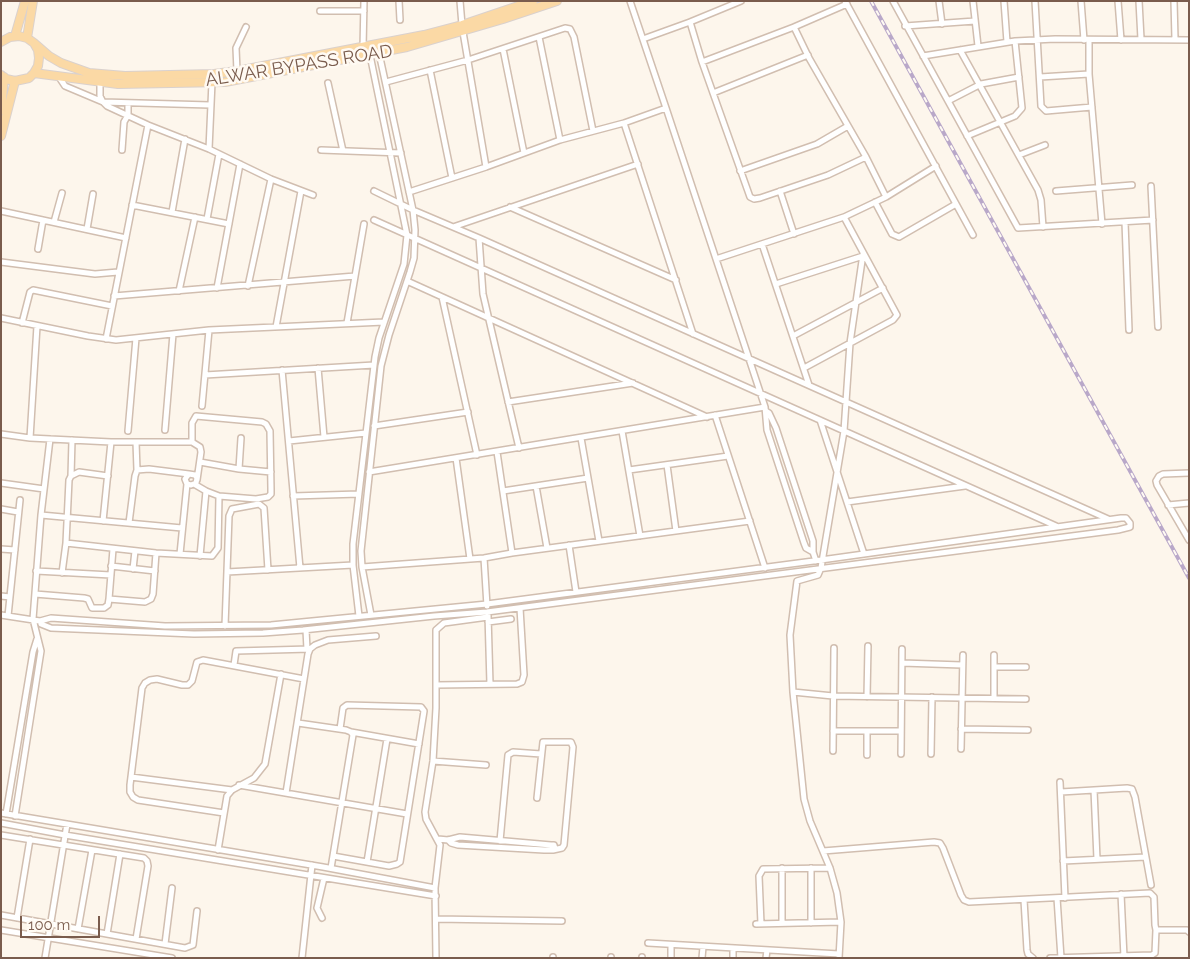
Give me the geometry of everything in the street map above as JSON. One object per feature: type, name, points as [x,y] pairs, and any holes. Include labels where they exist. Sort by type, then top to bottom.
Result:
[{"type":"main road","points":[[15,36],[25,1]]},
{"type":"main road","points":[[30,41],[33,1]]},
{"type":"main road","name":"ALWAR BYPASS ROAD","points":[[34,73],[100,82],[143,84],[238,80],[407,48],[533,1]]},
{"type":"main road","name":"ALWAR BYPASS ROAD","points":[[30,41],[61,63],[74,69],[95,74],[125,76],[214,74],[363,48],[462,28],[556,1]]},
{"type":"main road","points":[[1,110],[2,76],[15,81],[29,78],[38,66],[39,58],[38,50],[30,41],[15,36],[2,42]]},
{"type":"main road","points":[[1,136],[15,81]]},
{"type":"street","points":[[363,48],[364,1]]},
{"type":"street","points":[[399,1],[400,20]]},
{"type":"street","points":[[460,1],[462,28],[486,167]]},
{"type":"street","points":[[630,1],[765,409],[768,430],[801,534],[806,548],[812,552],[821,568],[818,575],[796,581]]},
{"type":"street","points":[[643,39],[741,1]]},
{"type":"street","points":[[893,1],[905,26],[1018,228],[1153,220]]},
{"type":"street","points":[[939,1],[942,24]]},
{"type":"street","points":[[973,1],[978,46]]},
{"type":"street","points":[[1004,1],[1007,42]]},
{"type":"street","points":[[1035,1],[1041,106],[1046,111],[1092,107]]},
{"type":"street","points":[[1080,1],[1086,40],[1102,224]]},
{"type":"street","points":[[1118,1],[1121,40]]},
{"type":"street","points":[[1139,1],[1141,39]]},
{"type":"street","points":[[1174,1],[1175,39]]},
{"type":"street","points":[[702,62],[794,27],[846,3],[973,236]]},
{"type":"street","points":[[320,11],[364,11]]},
{"type":"street","points":[[905,26],[975,21]]},
{"type":"street","points":[[690,22],[747,192],[754,199],[836,172],[866,158]]},
{"type":"street","points":[[237,71],[236,48],[246,27]]},
{"type":"street","points":[[794,27],[886,197]]},
{"type":"street","points":[[386,82],[468,60],[565,28],[570,29],[572,31],[593,131]]},
{"type":"street","points":[[539,37],[560,140]]},
{"type":"street","points":[[923,56],[1015,41],[1189,40]]},
{"type":"street","points":[[966,136],[1015,116],[1022,108],[1015,41]]},
{"type":"street","points":[[503,48],[524,153]]},
{"type":"street","points":[[960,50],[981,84],[1040,195],[1043,227]]},
{"type":"street","points":[[371,615],[362,566],[362,538],[381,366],[414,258],[415,239],[413,210],[379,53]]},
{"type":"street","points":[[713,93],[808,54]]},
{"type":"street","points":[[359,616],[352,565],[353,544],[374,365],[379,338],[404,264],[407,235],[370,55]]},
{"type":"street","points":[[430,70],[452,178]]},
{"type":"street","points":[[1040,77],[1089,74]]},
{"type":"street","points":[[59,77],[65,86],[148,124],[209,149],[271,179],[301,192],[313,194]]},
{"type":"street","points":[[948,101],[981,84],[1018,77]]},
{"type":"street","points":[[100,82],[100,96],[103,102]]},
{"type":"street","points":[[209,149],[212,82]]},
{"type":"street","points":[[328,83],[344,151]]},
{"type":"street","points":[[103,102],[210,105]]},
{"type":"street","points":[[122,150],[124,122],[128,115],[128,103]]},
{"type":"street","points":[[409,192],[560,140],[624,123],[666,108]]},
{"type":"street","points":[[624,123],[693,334]]},
{"type":"street","points":[[106,339],[148,124]]},
{"type":"street","points":[[740,171],[817,144],[848,126]]},
{"type":"street","points":[[172,212],[185,139]]},
{"type":"street","points":[[1019,155],[1045,145]]},
{"type":"street","points":[[321,150],[401,153]]},
{"type":"street","points":[[207,219],[219,154]]},
{"type":"street","points":[[218,288],[240,164]]},
{"type":"street","points":[[453,227],[638,164]]},
{"type":"street","points":[[716,259],[844,217],[886,197],[936,166]]},
{"type":"street","points":[[248,286],[271,179]]},
{"type":"street","points":[[1056,191],[1132,185]]},
{"type":"street","points":[[1151,186],[1158,327]]},
{"type":"street","points":[[374,191],[1108,520]]},
{"type":"street","points":[[780,191],[794,234]]},
{"type":"street","points":[[276,327],[301,192]]},
{"type":"street","points":[[54,222],[62,193]]},
{"type":"street","points":[[87,229],[93,194]]},
{"type":"street","points":[[875,202],[892,234],[899,237],[956,204]]},
{"type":"street","points":[[132,205],[229,224]]},
{"type":"street","points":[[510,207],[676,280]]},
{"type":"street","points":[[1,211],[126,238]]},
{"type":"street","points":[[179,291],[195,217]]},
{"type":"street","points":[[804,368],[893,320],[897,316],[844,217]]},
{"type":"street","points":[[38,249],[43,220]]},
{"type":"street","points":[[374,220],[1058,526]]},
{"type":"street","points":[[1125,222],[1129,330]]},
{"type":"street","points":[[348,323],[364,224]]},
{"type":"street","points":[[478,238],[488,318],[519,448]]},
{"type":"street","points":[[762,244],[809,385]]},
{"type":"street","points":[[776,284],[863,255]]},
{"type":"street","points":[[818,560],[837,474],[844,431],[850,343],[863,255]]},
{"type":"street","points":[[1,262],[95,274],[118,272]]},
{"type":"street","points":[[114,296],[355,276]]},
{"type":"street","points":[[407,281],[707,417]]},
{"type":"street","points":[[793,336],[882,288]]},
{"type":"street","points":[[22,323],[30,292],[33,290],[112,306]]},
{"type":"street","points":[[442,297],[477,455]]},
{"type":"street","points":[[1,318],[106,339],[136,338],[209,330],[384,322]]},
{"type":"street","points":[[30,438],[37,326]]},
{"type":"street","points":[[202,406],[209,330]]},
{"type":"street","points":[[164,430],[173,334]]},
{"type":"street","points":[[128,431],[136,338]]},
{"type":"street","points":[[205,375],[374,365]]},
{"type":"street","points":[[318,368],[324,438]]},
{"type":"street","points":[[282,370],[300,568]]},
{"type":"street","points":[[508,402],[633,384]]},
{"type":"street","points":[[369,472],[715,415],[765,409]]},
{"type":"street","points":[[765,409],[776,428],[813,541],[812,552]]},
{"type":"street","points":[[374,426],[468,412]]},
{"type":"street","points":[[715,415],[765,568]]},
{"type":"street","points":[[138,470],[149,469],[195,475],[196,482],[206,491],[220,496],[256,499],[268,497],[271,494],[270,431],[266,424],[262,422],[196,416],[192,423],[192,442]]},
{"type":"street","points":[[820,420],[864,554]]},
{"type":"street","points":[[622,431],[640,536]]},
{"type":"street","points":[[289,441],[366,433]]},
{"type":"street","points":[[1,434],[30,438],[111,442],[192,442],[200,447],[200,462],[196,482]]},
{"type":"street","points":[[239,470],[241,438]]},
{"type":"street","points":[[581,438],[599,541]]},
{"type":"street","points":[[15,816],[40,658],[41,647],[37,640],[33,619],[41,515],[50,439]]},
{"type":"street","points":[[62,573],[66,544],[72,440]]},
{"type":"street","points":[[103,521],[111,442]]},
{"type":"street","points":[[130,523],[135,476],[138,470],[136,442]]},
{"type":"street","points":[[497,452],[512,552]]},
{"type":"street","points":[[629,470],[728,456]]},
{"type":"street","points":[[456,458],[470,559]]},
{"type":"street","points":[[200,462],[239,470],[271,472]]},
{"type":"street","points":[[667,465],[676,531]]},
{"type":"street","points":[[70,476],[79,472],[108,476]]},
{"type":"street","points":[[1189,473],[1159,476],[1156,481],[1168,505],[1187,532],[1189,540]]},
{"type":"street","points":[[180,554],[187,484],[185,478],[189,474]]},
{"type":"street","points":[[503,492],[588,478]]},
{"type":"street","points":[[187,484],[196,482]]},
{"type":"street","points":[[1,483],[44,489]]},
{"type":"street","points":[[536,486],[547,548]]},
{"type":"street","points":[[847,502],[966,486]]},
{"type":"street","points":[[200,556],[206,491]]},
{"type":"street","points":[[293,496],[359,494]]},
{"type":"street","points":[[66,544],[156,553],[212,556],[218,548],[220,496]]},
{"type":"street","points":[[8,616],[20,500]]},
{"type":"street","points":[[1168,505],[1189,503]]},
{"type":"street","points":[[225,626],[229,512],[236,507],[262,505],[268,570]]},
{"type":"street","points":[[1,509],[18,512]]},
{"type":"street","points":[[41,515],[182,528]]},
{"type":"street","points":[[1,615],[40,620],[51,618],[138,625],[225,626],[271,624],[487,604],[765,568],[1058,526],[1126,518],[1129,520],[1130,527],[1118,530],[520,608],[488,617],[444,623],[436,630]]},
{"type":"street","points":[[362,566],[484,558],[512,552],[750,521]]},
{"type":"street","points":[[569,545],[576,592]]},
{"type":"street","points":[[35,594],[84,598],[88,599],[92,608],[104,608],[108,605],[109,599],[113,548]]},
{"type":"street","points":[[1,549],[15,550]]},
{"type":"street","points":[[133,569],[135,551]]},
{"type":"street","points":[[109,599],[145,602],[151,598],[153,594],[156,553]]},
{"type":"street","points":[[484,558],[490,684]]},
{"type":"street","points":[[227,572],[352,565]]},
{"type":"street","points":[[111,566],[155,571]]},
{"type":"street","points":[[36,571],[110,574]]},
{"type":"street","points":[[648,944],[839,956],[841,922],[837,892],[830,868],[810,821],[804,798],[792,692],[790,635],[796,581],[795,571]]},
{"type":"street","points":[[1,596],[10,596]]},
{"type":"street","points":[[436,685],[518,684],[522,682],[524,679],[520,608]]},
{"type":"street","points":[[40,620],[41,624],[51,628],[185,634],[263,633],[306,630],[434,616],[488,617],[511,620]]},
{"type":"street","points":[[434,616],[436,630],[436,685],[433,761],[426,819],[438,839],[440,850],[435,888],[436,958]]},
{"type":"street","points":[[286,793],[309,649],[306,630]]},
{"type":"street","points":[[234,665],[236,651],[309,649],[328,640],[376,636]]},
{"type":"street","points":[[37,640],[33,652],[4,814],[331,868],[435,888]]},
{"type":"street","points":[[867,696],[868,646]]},
{"type":"street","points":[[833,751],[834,648]]},
{"type":"street","points":[[901,754],[902,649]]},
{"type":"street","points":[[961,749],[962,665],[964,655]]},
{"type":"street","points":[[994,655],[994,698]]},
{"type":"street","points":[[224,813],[138,800],[133,797],[130,792],[131,777],[142,688],[150,680],[157,679],[188,685],[192,682],[197,662],[203,660],[304,679]]},
{"type":"street","points":[[902,663],[962,665]]},
{"type":"street","points":[[994,667],[1026,668]]},
{"type":"street","points":[[218,850],[227,796],[239,785],[254,778],[265,764],[282,674]]},
{"type":"street","points":[[792,692],[833,696],[1026,699]]},
{"type":"street","points":[[931,754],[932,698]]},
{"type":"street","points":[[333,856],[389,866],[400,862],[424,711],[421,707],[347,705],[343,708],[340,729]]},
{"type":"street","points":[[298,723],[419,744]]},
{"type":"street","points":[[962,729],[1028,730]]},
{"type":"street","points":[[833,731],[900,731]]},
{"type":"street","points":[[867,755],[868,731]]},
{"type":"street","points":[[331,868],[354,739],[351,732]]},
{"type":"street","points":[[367,862],[387,739]]},
{"type":"street","points":[[448,840],[458,845],[544,850],[562,848],[564,845],[573,744],[546,741],[542,744],[537,798]]},
{"type":"street","points":[[500,841],[508,755],[513,752],[541,754]]},
{"type":"street","points":[[433,761],[486,765]]},
{"type":"street","points":[[131,777],[232,790]]},
{"type":"street","points":[[1060,782],[1065,898]]},
{"type":"street","points":[[239,785],[407,814]]},
{"type":"street","points":[[1061,792],[1127,788],[1132,790],[1135,797],[1151,885]]},
{"type":"street","points":[[1094,790],[1097,860]]},
{"type":"street","points":[[1,823],[436,896]]},
{"type":"street","points":[[45,958],[67,824]]},
{"type":"street","points":[[1,835],[144,858],[148,866],[136,939]]},
{"type":"street","points":[[438,839],[448,840],[460,837],[554,845],[555,849]]},
{"type":"street","points":[[17,918],[30,839]]},
{"type":"street","points":[[823,851],[940,843],[964,900],[969,902],[1153,894],[1154,925],[1156,930],[1155,953],[1152,955],[1050,958]]},
{"type":"street","points":[[78,929],[92,850]]},
{"type":"street","points":[[108,934],[120,854]]},
{"type":"street","points":[[1063,861],[1146,857]]},
{"type":"street","points":[[302,958],[312,865]]},
{"type":"street","points":[[830,868],[768,868],[760,872],[758,924],[841,922]]},
{"type":"street","points":[[782,868],[782,924]]},
{"type":"street","points":[[811,868],[811,923]]},
{"type":"street","points":[[322,918],[317,908],[324,878]]},
{"type":"street","points":[[165,944],[172,888]]},
{"type":"street","points":[[1121,894],[1124,957]]},
{"type":"street","points":[[1057,898],[1061,958]]},
{"type":"street","points":[[1024,900],[1027,950],[1028,954],[1033,958]]},
{"type":"street","points":[[1,916],[184,948],[193,945],[197,911]]},
{"type":"street","points":[[436,919],[562,921]]},
{"type":"street","points":[[1,930],[172,958]]},
{"type":"street","points":[[1156,930],[1184,930],[1189,932]]},
{"type":"street","points":[[671,945],[671,958]]},
{"type":"street","points":[[702,958],[703,946]]},
{"type":"street","points":[[733,958],[734,948]]},
{"type":"street","points":[[766,958],[767,950]]},
{"type":"railway","points":[[871,1],[1189,578]]}]
